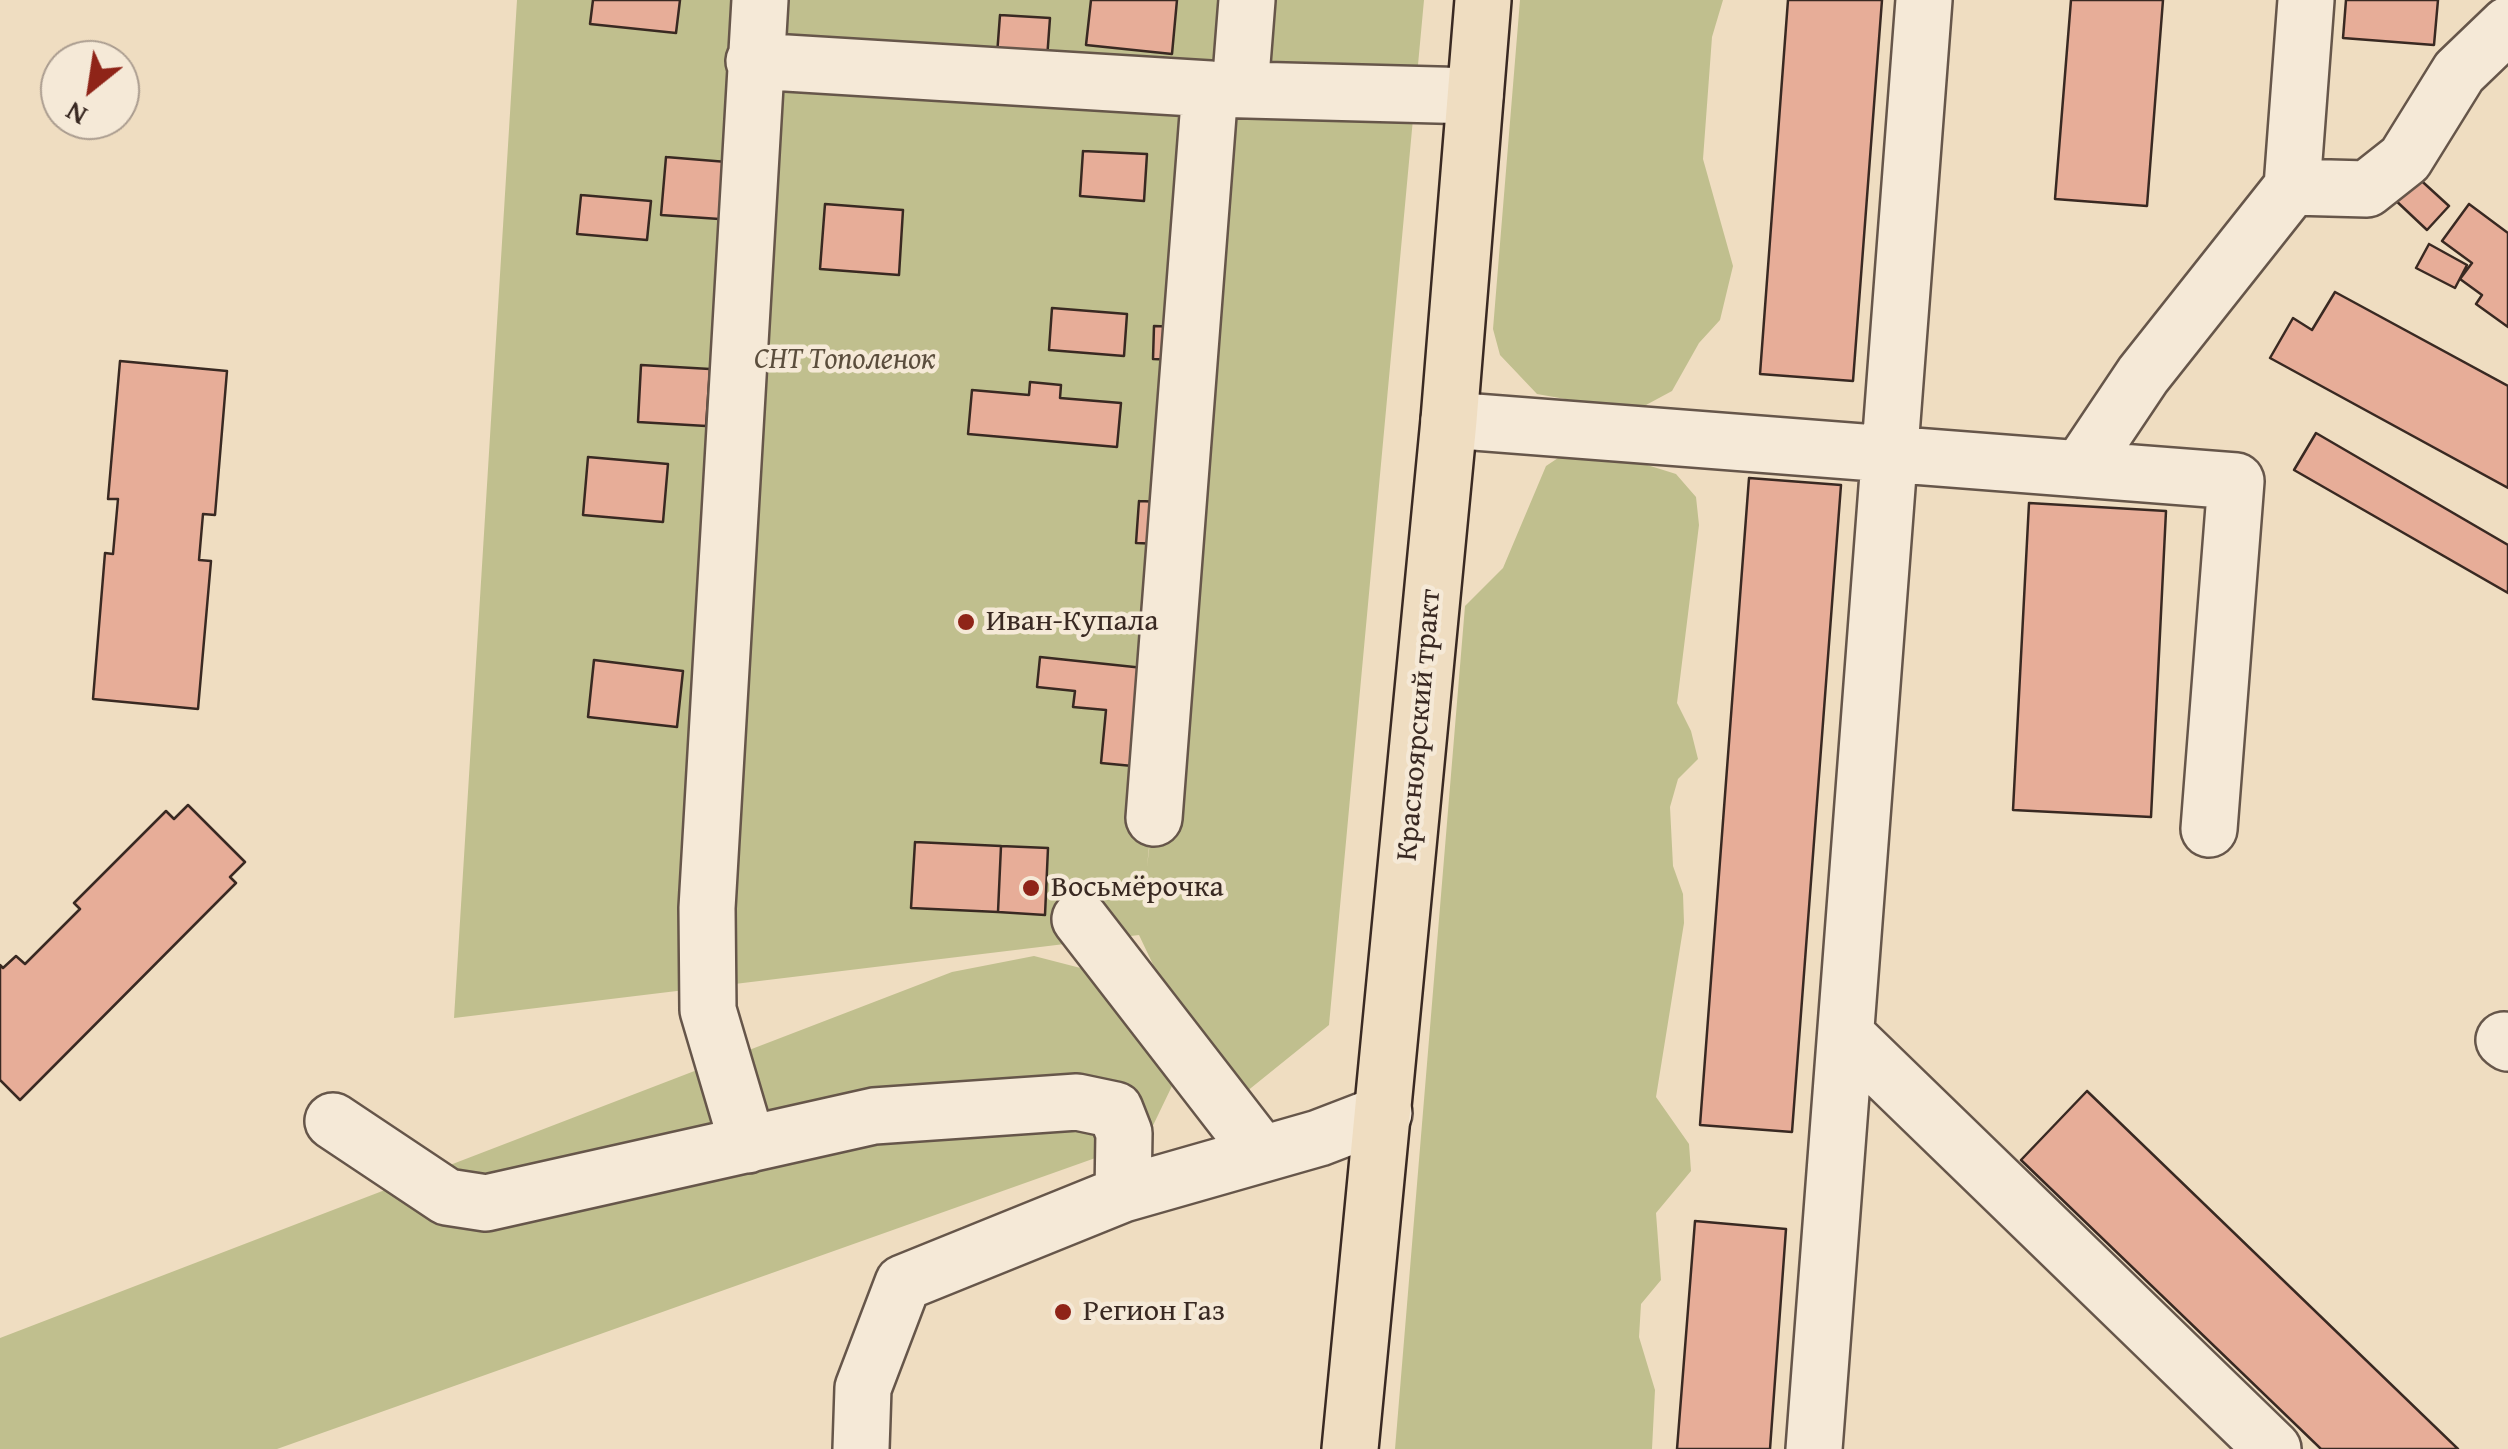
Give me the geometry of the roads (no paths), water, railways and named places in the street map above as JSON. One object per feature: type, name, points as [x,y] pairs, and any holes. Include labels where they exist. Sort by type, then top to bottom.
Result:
[{"type":"main road","name":"Красноярский тракт","points":[[1350,1449],[1448,420],[1483,0]]},
{"type":"lane","points":[[748,1145],[708,1010],[707,908],[760,0]]},
{"type":"lane","points":[[1154,818],[1225,89],[1248,0]]},
{"type":"lane","points":[[1814,1449],[1924,0]]},
{"type":"lane","points":[[2080,469],[2143,375],[2292,187],[2306,0]]},
{"type":"lane","points":[[2292,187],[2367,189],[2405,160],[2459,72],[2508,26]]},
{"type":"lane","points":[[754,61],[1225,89],[1475,96]]},
{"type":"lane","points":[[1448,420],[2236,481],[2210,830]]},
{"type":"lane","points":[[1080,919],[1261,1153]]},
{"type":"lane","points":[[1846,1035],[2273,1449]]},
{"type":"lane","points":[[333,1121],[447,1196],[486,1203],[874,1116],[1076,1102],[1115,1110],[1124,1132],[1124,1194]]},
{"type":"lane","points":[[861,1449],[863,1388],[903,1283],[1124,1194],[1320,1138],[1384,1113]]},
{"type":"place","name":"Иван-Купала","points":[[966,622]]},
{"type":"place","name":"Восьмёрочка","points":[[1031,888]]},
{"type":"place","name":"Регион Газ","points":[[1063,1312]]},
{"type":"park label","name":"СНТ Тополенок","points":[[845,360]]}]
